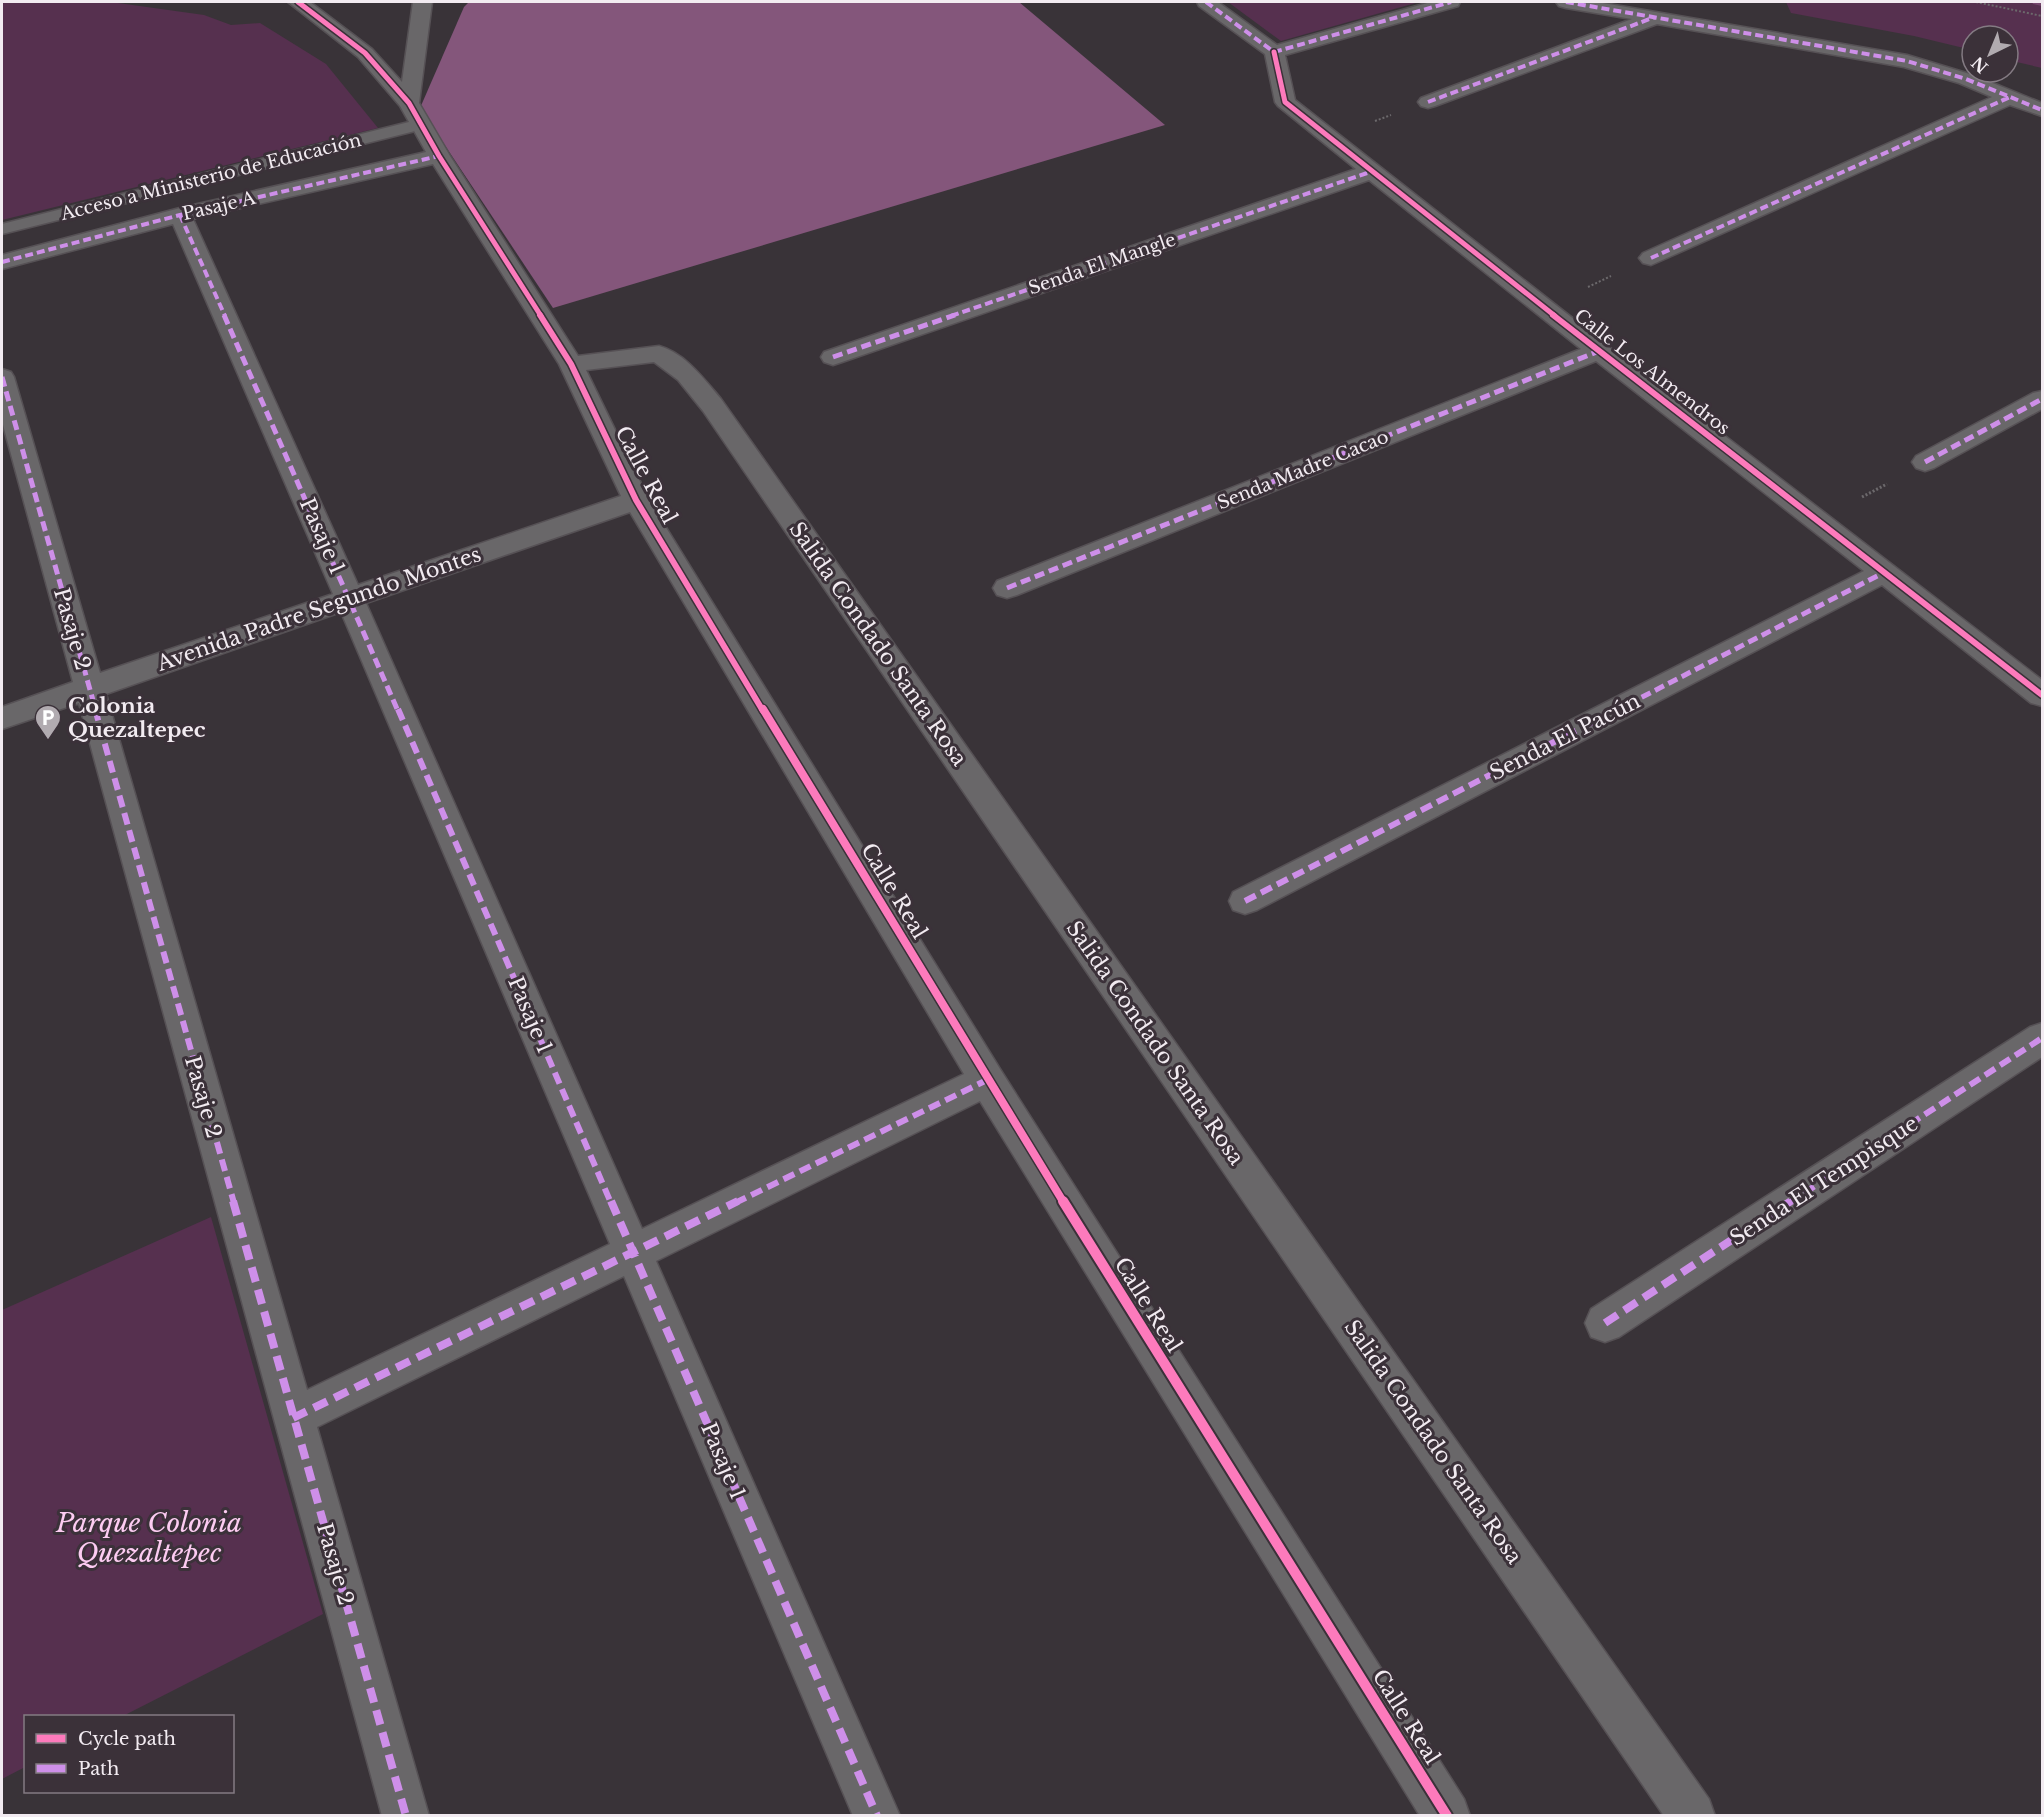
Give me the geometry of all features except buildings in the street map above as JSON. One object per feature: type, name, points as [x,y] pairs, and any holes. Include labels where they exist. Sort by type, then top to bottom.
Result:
[{"type":"street","name":"Calle Real","points":[[298,2],[365,53],[415,114],[570,364],[636,500],[987,1080],[1447,1815]]},
{"type":"street","points":[[415,114],[423,2]]},
{"type":"street","points":[[1206,2],[1274,52],[1451,2]]},
{"type":"street","points":[[1566,2],[1907,61],[1966,79],[2043,110]]},
{"type":"street","points":[[1428,102],[1655,18],[1682,2]]},
{"type":"street","name":"Calle Los Almendros","points":[[1274,52],[1285,102],[1370,172],[2043,695]]},
{"type":"street","points":[[1651,258],[2010,97]]},
{"type":"street","name":"Pasaje A","points":[[2,262],[180,215],[439,156]]},
{"type":"street","name":"Senda El Mangle","points":[[833,357],[1370,172]]},
{"type":"street","name":"Pasaje 1","points":[[180,215],[349,597],[877,1815]]},
{"type":"street","name":"Senda Madre Cacao","points":[[1007,588],[1599,351]]},
{"type":"street","name":"Salida Condado Santa Rosa","points":[[570,364],[659,354],[687,375],[712,405],[1692,1815]]},
{"type":"street","name":"Pasaje 2","points":[[2,377],[406,1815]]},
{"type":"street","points":[[1925,462],[2043,399]]},
{"type":"street","name":"Avenida Padre Segundo Montes","points":[[2,718],[636,500]]},
{"type":"street","name":"Senda El Pacún","points":[[1245,901],[1885,572]]},
{"type":"street","name":"Senda El Tempisque","points":[[1605,1323],[2043,1038]]},
{"type":"street","points":[[293,1418],[987,1080]]},
{"type":"lane","name":"Acceso a Ministerio de Educación","points":[[2,229],[415,114]]},
{"type":"path","points":[[1976,2],[2043,16]]},
{"type":"path","points":[[1543,307],[1651,258]]},
{"type":"path","points":[[1819,521],[1925,462]]},
{"type":"green space","points":[[2,2],[111,2],[204,15],[231,25],[260,23],[326,64],[378,128],[2,220]]},
{"type":"green space","points":[[1228,2],[1419,2],[1281,41]]},
{"type":"green space","points":[[1786,2],[2042,2],[2042,68],[2020,63],[2020,24],[1960,24],[1960,47],[1791,13]]},
{"type":"green space","name":"Parque Colonia Quezaltepec","points":[[211,1217],[323,1614],[125,1715],[24,1715],[24,1768],[2,1779],[2,1310]]},
{"type":"shaded area","points":[[469,2],[1019,2],[1165,125],[553,308],[420,108],[464,7]]},
{"type":"waterway","points":[[2037,2],[2042,3]]},
{"type":"marked path","points":[[1206,2],[1274,52]]},
{"type":"marked path","points":[[1274,52],[1451,2]]},
{"type":"marked path","points":[[1566,2],[1907,61],[1966,79],[2042,110]]},
{"type":"marked path","points":[[1428,102],[1655,17]]},
{"type":"marked path","points":[[1651,258],[2010,97]]},
{"type":"marked path","points":[[2,262],[180,215],[439,156]]},
{"type":"marked path","points":[[833,357],[1370,172]]},
{"type":"marked path","points":[[180,215],[349,597],[877,1816]]},
{"type":"marked path","points":[[1007,588],[1599,351]]},
{"type":"marked path","points":[[2,377],[406,1816]]},
{"type":"marked path","points":[[1925,462],[2042,399]]},
{"type":"marked path","points":[[1245,901],[1885,572]]},
{"type":"marked path","points":[[1605,1323],[2042,1038]]},
{"type":"marked path","points":[[293,1418],[987,1080]]},
{"type":"cycle path","points":[[298,2],[365,53],[409,103],[439,156],[571,364],[636,500],[987,1080],[1447,1816]]},
{"type":"cycle path","points":[[1274,52],[1285,102],[1599,351],[2042,695]]},
{"type":"place","name":"Colonia Quezaltepec","points":[[48,741]]}]
